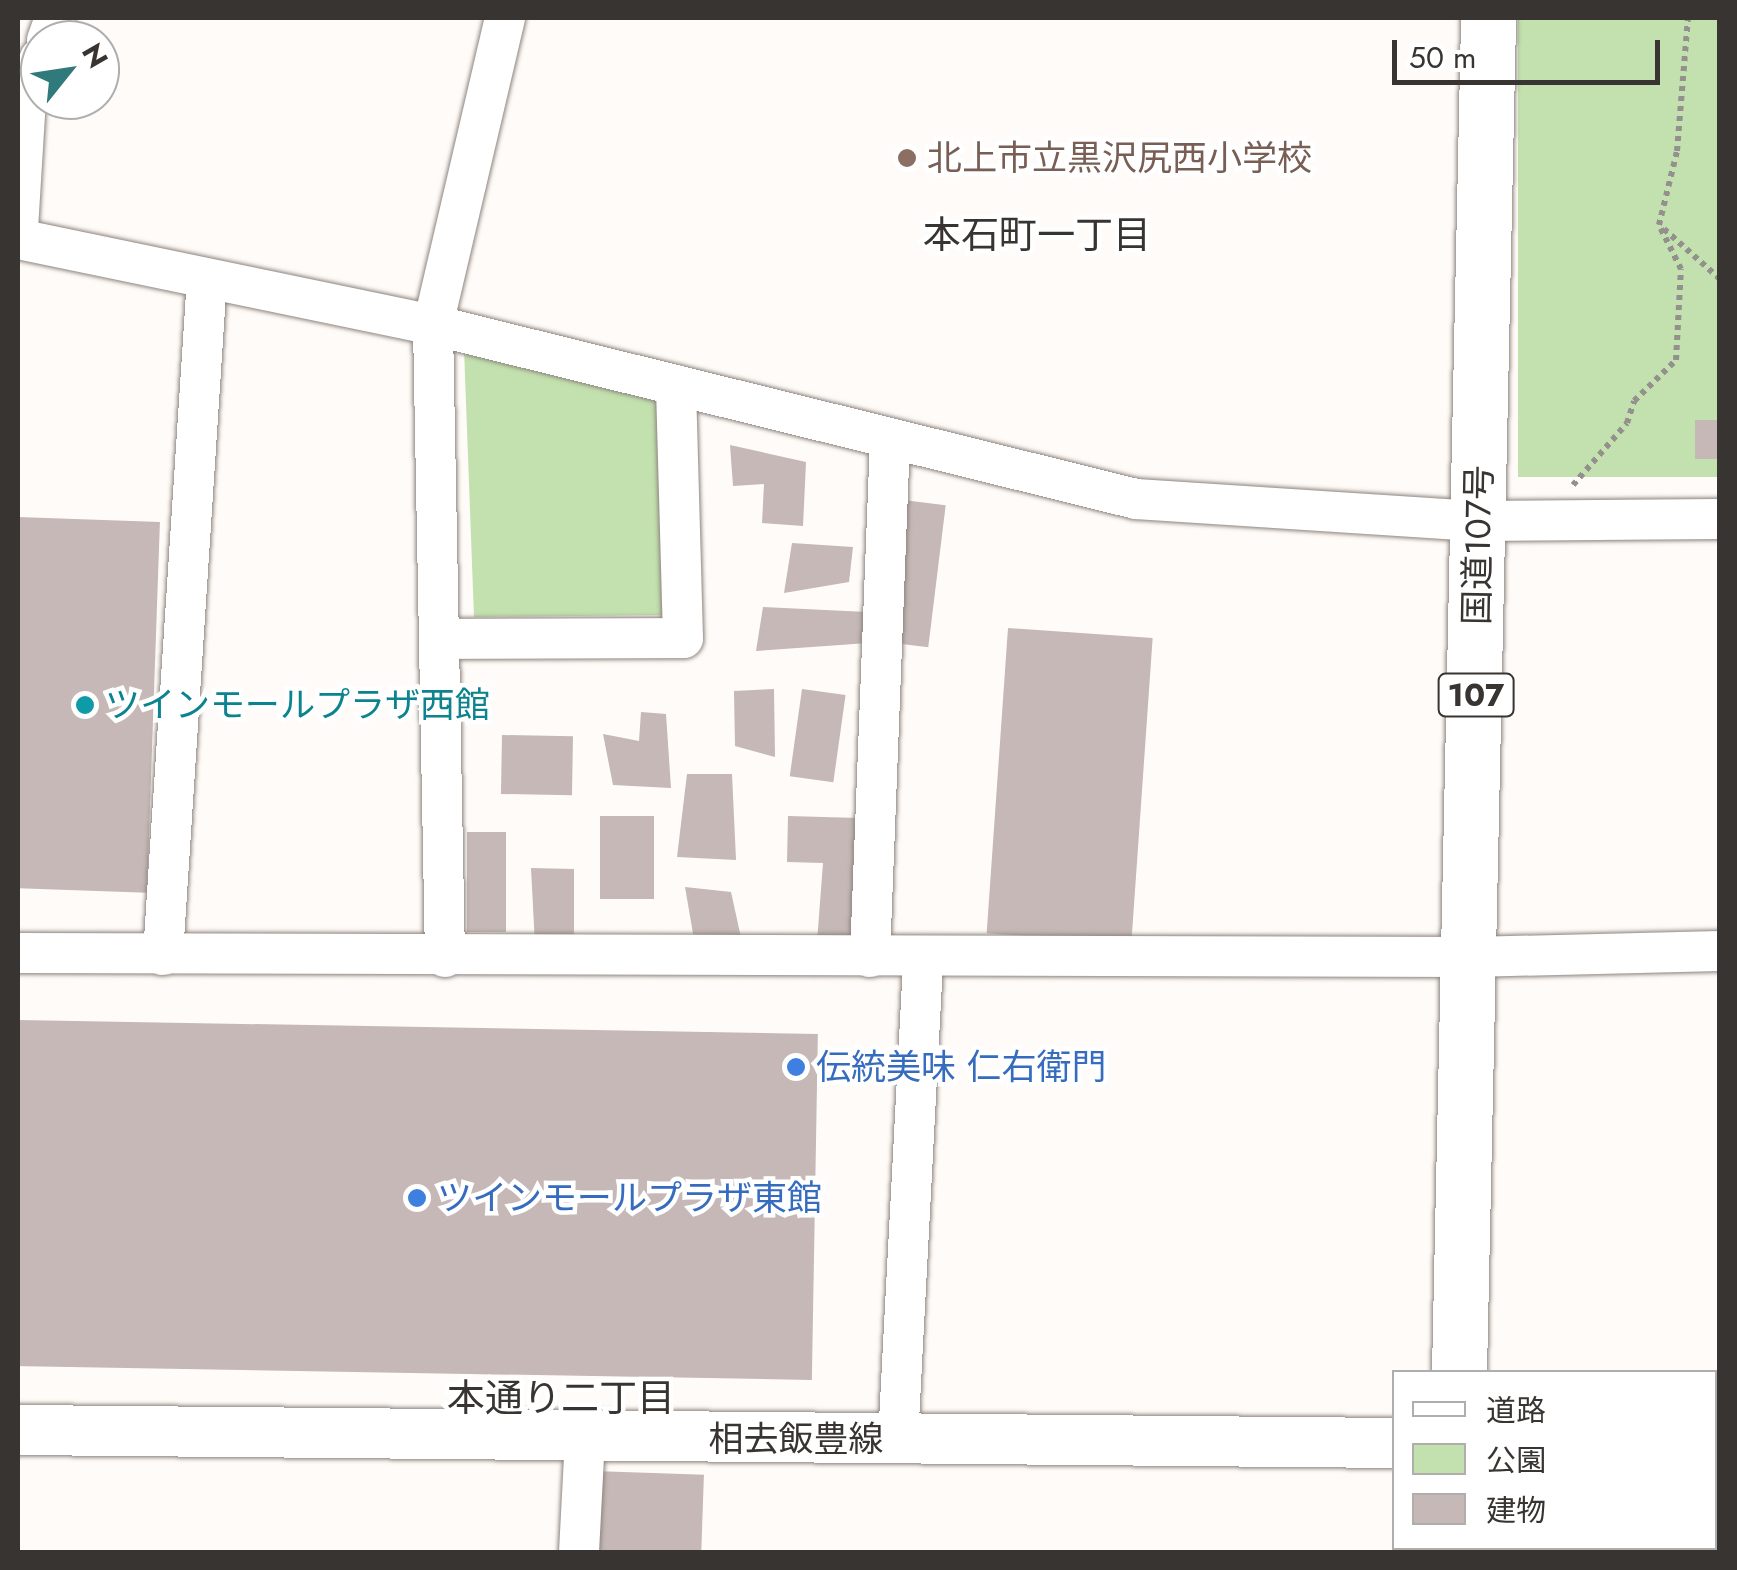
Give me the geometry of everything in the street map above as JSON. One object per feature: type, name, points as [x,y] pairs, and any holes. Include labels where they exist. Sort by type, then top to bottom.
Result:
[{"type":"highway","name":"国道107号","points":[[1460,1370],[1488,18]]},
{"type":"main road","name":"相去飯豊線","points":[[18,1430],[1392,1443]]},
{"type":"street","points":[[445,957],[433,325],[505,18]]},
{"type":"street","points":[[18,229],[25,120]]},
{"type":"street","points":[[18,239],[433,325],[1136,499],[1479,521],[1720,518]]},
{"type":"street","points":[[164,955],[207,278]]},
{"type":"street","points":[[438,639],[683,638],[676,385]]},
{"type":"street","points":[[870,957],[890,438]]},
{"type":"street","points":[[18,954],[1471,957],[1720,951]]},
{"type":"street","points":[[898,1440],[923,957]]},
{"type":"street","points":[[579,1552],[585,1437]]},
{"type":"path","points":[[1543,520],[1628,422],[1648,384],[1676,360],[1682,269],[1660,225],[1677,150],[1688,18]]},
{"type":"path","points":[[1660,225],[1720,279]]},
{"type":"green space","points":[[1518,18],[1719,18],[1719,477],[1518,477]]},
{"type":"green space","points":[[464,349],[664,402],[664,615],[474,617]]},
{"type":"building","points":[[1695,420],[1720,420],[1720,459],[1695,459]]},
{"type":"building","points":[[730,445],[806,462],[803,526],[762,523],[764,484],[733,486]]},
{"type":"building","points":[[903,500],[946,505],[928,647],[886,642]]},
{"type":"building","name":"ツインモールプラザ西館","points":[[18,517],[160,522],[147,893],[18,888]]},
{"type":"building","points":[[792,543],[853,547],[849,582],[784,593]]},
{"type":"building","points":[[763,607],[867,612],[868,643],[756,651]]},
{"type":"building","points":[[1008,628],[1153,638],[1131,943],[987,933]]},
{"type":"building","points":[[774,689],[775,757],[735,746],[734,691]]},
{"type":"building","points":[[802,689],[846,695],[833,782],[790,776]]},
{"type":"building","points":[[641,712],[666,714],[671,788],[613,785],[603,734],[639,741]]},
{"type":"building","points":[[502,735],[573,736],[572,795],[501,794]]},
{"type":"building","points":[[687,774],[732,774],[736,860],[677,857]]},
{"type":"building","points":[[600,816],[654,816],[654,899],[600,899]]},
{"type":"building","points":[[788,816],[859,818],[856,935],[817,942],[823,863],[787,862]]},
{"type":"building","points":[[467,832],[506,832],[506,932],[467,932]]},
{"type":"building","points":[[531,868],[574,869],[574,949],[535,945]]},
{"type":"building","points":[[685,887],[731,892],[742,942],[695,945]]},
{"type":"building","name":"ツインモールプラザ東館","points":[[18,1020],[818,1034],[812,1380],[18,1366]]},
{"type":"building","points":[[594,1471],[704,1475],[701,1552],[591,1552]]},
{"type":"place","name":"北上市立黒沢尻西小学校","points":[[907,158]]},
{"type":"place","name":"ツインモールプラザ西館","points":[[85,705]]},
{"type":"place","name":"伝統美味 仁右衛門","points":[[796,1067]]},
{"type":"place","name":"ツインモールプラザ東館","points":[[417,1198]]},
{"type":"district","name":"本石町一丁目","points":[[1037,235]]},
{"type":"district","name":"本通り二丁目","points":[[561,1398]]}]
